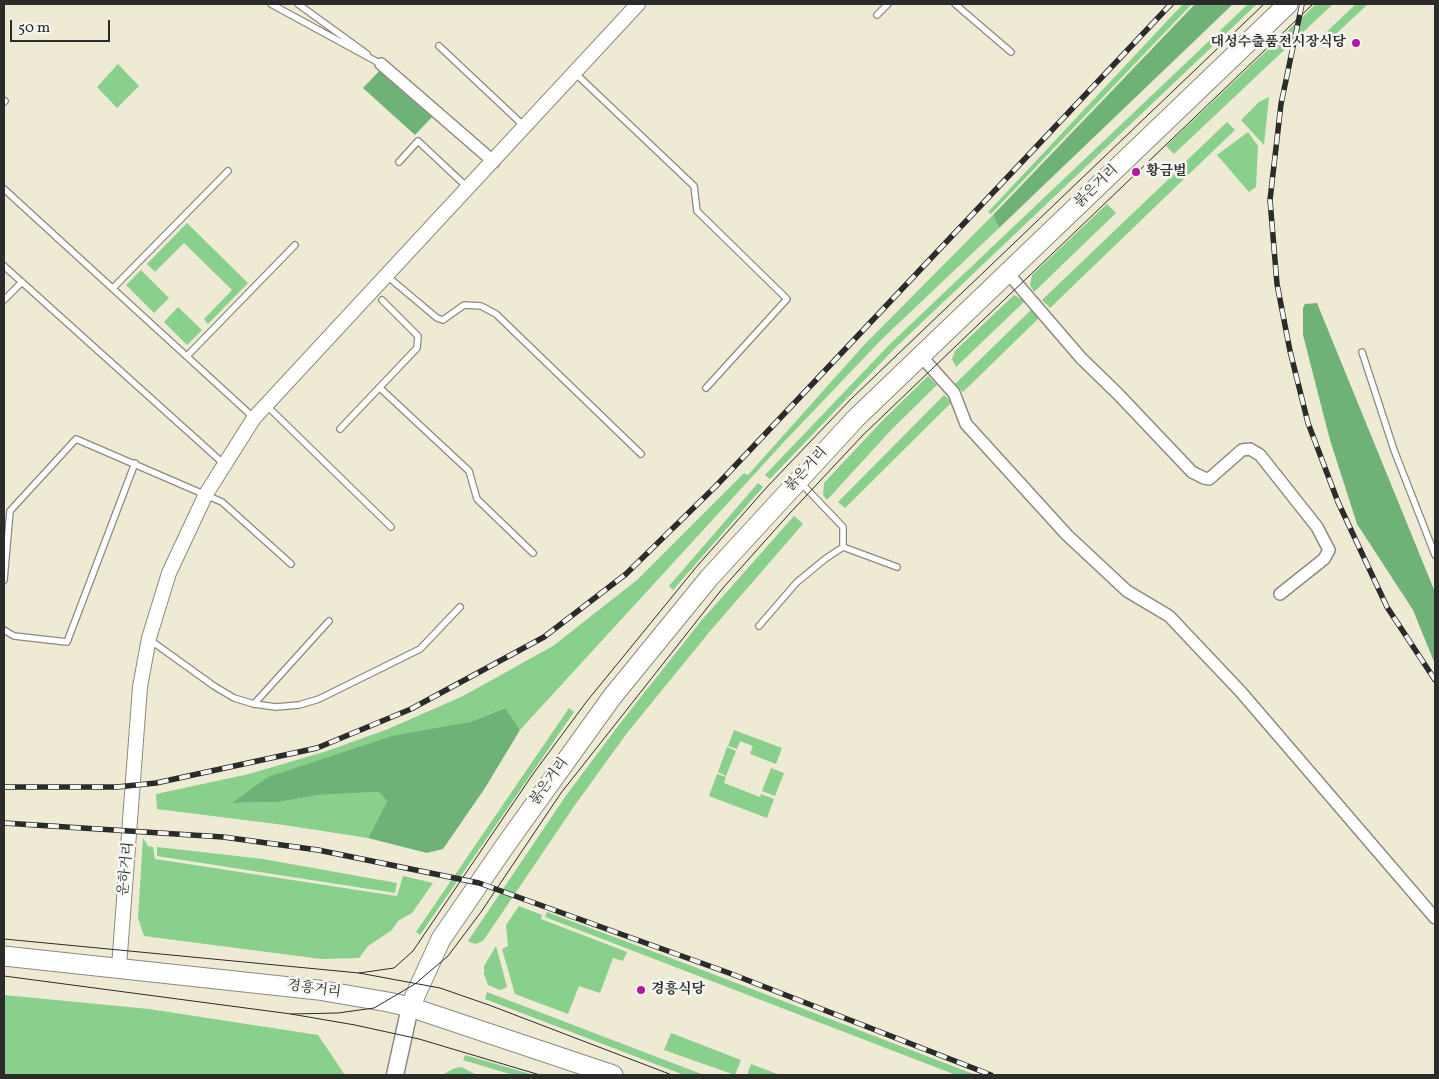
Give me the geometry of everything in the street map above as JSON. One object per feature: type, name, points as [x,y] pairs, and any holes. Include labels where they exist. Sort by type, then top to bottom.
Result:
[{"type":"main road","name":"붉은거리","points":[[410,1007],[441,939],[578,743],[642,659],[697,593],[798,480],[920,355],[1288,4]]},
{"type":"main road","name":"경흥거리","points":[[4,956],[318,990],[410,1007],[613,1075]]},
{"type":"main road","points":[[395,1075],[410,1007]]},
{"type":"street","name":"운하거리","points":[[119,968],[140,687],[149,638],[169,573],[206,494],[254,418],[469,189],[638,4]]},
{"type":"street","points":[[381,64],[494,162]]},
{"type":"street","points":[[1007,272],[1081,358],[1192,472],[1204,478],[1210,478],[1242,450],[1250,449],[1260,455],[1317,527],[1329,550],[1324,559],[1280,594]]},
{"type":"street","points":[[920,355],[954,393],[966,424],[1054,520],[1127,591],[1169,616],[1176,623],[1241,692],[1435,918]]},
{"type":"lane","points":[[271,4],[381,64]]},
{"type":"lane","points":[[298,4],[337,30],[381,64]]},
{"type":"lane","points":[[877,15],[888,4]]},
{"type":"lane","points":[[955,4],[1011,52]]},
{"type":"lane","points":[[439,46],[526,127]]},
{"type":"lane","points":[[575,73],[694,186],[697,211],[787,299],[706,388]]},
{"type":"lane","points":[[399,162],[418,141],[469,189]]},
{"type":"lane","points":[[113,288],[228,170]]},
{"type":"lane","points":[[4,189],[254,418]]},
{"type":"lane","points":[[187,356],[295,245]]},
{"type":"lane","points":[[4,266],[224,464]]},
{"type":"lane","points":[[387,276],[437,318],[443,320],[464,305],[481,306],[496,314],[641,454]]},
{"type":"lane","points":[[4,300],[22,282]]},
{"type":"lane","points":[[340,429],[417,348],[418,336],[382,300]]},
{"type":"lane","points":[[1362,352],[1394,450],[1435,555]]},
{"type":"lane","points":[[380,388],[469,472],[476,499],[533,553]]},
{"type":"lane","points":[[266,406],[390,527]]},
{"type":"lane","points":[[4,580],[10,511],[76,438],[222,502],[291,564]]},
{"type":"lane","points":[[4,630],[14,636],[67,642],[135,463]]},
{"type":"lane","points":[[798,480],[843,527],[843,547]]},
{"type":"lane","points":[[843,547],[897,567]]},
{"type":"lane","points":[[759,626],[797,582],[843,547]]},
{"type":"lane","points":[[149,638],[214,686],[234,698],[254,704],[276,707],[298,705],[318,699],[420,649],[460,607]]},
{"type":"lane","points":[[254,704],[329,621]]},
{"type":"green space","points":[[1183,4],[1192,4],[991,214],[988,212]]},
{"type":"green space","points":[[1195,4],[1233,4],[999,228],[993,215]]},
{"type":"green space","points":[[1248,4],[1257,4],[895,348],[770,479],[765,475],[890,344]]},
{"type":"green space","points":[[1316,4],[1333,4],[1174,154],[1166,146]]},
{"type":"green space","points":[[1356,4],[1368,4],[1323,46],[1320,43],[1320,38]]},
{"type":"green space","points":[[118,64],[139,86],[117,108],[97,87]]},
{"type":"green space","points":[[381,69],[433,116],[415,135],[363,88]]},
{"type":"green space","points":[[1269,97],[1264,145],[1241,120],[1259,102]]},
{"type":"green space","points":[[1227,122],[1235,130],[1187,176],[1179,168]]},
{"type":"green space","points":[[1248,132],[1258,146],[1256,187],[1249,192],[1217,155]]},
{"type":"green space","points":[[1177,171],[1184,179],[1050,308],[1042,300]]},
{"type":"green space","points":[[1107,204],[1116,213],[1034,292],[1030,285],[1032,275]]},
{"type":"green space","points":[[993,215],[999,228],[882,339],[782,444],[520,730],[504,708],[470,722],[432,730],[233,803],[279,802],[319,795],[379,792],[387,801],[368,838],[157,809],[156,794],[249,774],[327,751],[388,729],[463,696],[553,646],[637,580],[744,473],[748,475],[864,345]]},
{"type":"green space","points":[[187,223],[248,283],[208,324],[204,319],[232,290],[184,243],[155,272],[147,264]]},
{"type":"green space","points":[[141,270],[169,298],[154,313],[126,285]]},
{"type":"green space","points":[[1014,295],[1025,301],[956,367],[952,359],[955,351]]},
{"type":"green space","points":[[1317,303],[1435,592],[1435,664],[1413,610],[1357,524],[1330,440],[1303,335],[1303,308],[1305,304]]},
{"type":"green space","points":[[178,307],[202,330],[187,345],[164,322]]},
{"type":"green space","points":[[1032,309],[1040,317],[963,392],[955,384]]},
{"type":"green space","points":[[928,376],[937,385],[892,429],[827,500],[823,495],[824,483],[883,420]]},
{"type":"green space","points":[[944,395],[952,402],[845,508],[838,502]]},
{"type":"green space","points":[[758,483],[763,487],[673,590],[669,586]]},
{"type":"green space","points":[[794,516],[803,524],[711,630],[627,733],[575,805],[483,941],[475,944],[468,941],[565,797],[618,726],[701,621]]},
{"type":"green space","points":[[505,708],[520,730],[485,788],[443,849],[427,853],[368,838],[387,801],[379,792],[319,795],[279,802],[232,803],[268,777],[392,736],[470,722]]},
{"type":"green space","points":[[569,708],[574,712],[420,935],[416,932]]},
{"type":"green space","points":[[734,730],[782,748],[776,764],[750,754],[753,746],[740,741],[737,749],[728,746]]},
{"type":"green space","points":[[727,747],[736,751],[726,776],[718,772]]},
{"type":"green space","points":[[771,768],[784,773],[775,796],[762,791]]},
{"type":"green space","points":[[717,774],[726,777],[724,783],[760,797],[761,794],[774,799],[767,818],[709,796]]},
{"type":"green space","points":[[143,838],[148,846],[153,847],[155,859],[397,896],[403,876],[433,883],[412,913],[398,921],[392,930],[368,946],[359,958],[321,959],[144,936],[138,918]]},
{"type":"green space","points":[[157,847],[263,859],[397,883],[395,893],[157,856]]},
{"type":"green space","points":[[519,906],[542,915],[541,919],[627,952],[623,961],[613,958],[600,993],[579,986],[568,1014],[515,994],[502,949],[508,946],[506,925]]},
{"type":"green space","points":[[547,912],[976,1075],[956,1075],[545,917]]},
{"type":"green space","points":[[496,946],[507,987],[500,990],[488,985],[484,974],[484,966]]},
{"type":"green space","points":[[487,992],[704,1075],[684,1075],[485,999]]},
{"type":"green space","points":[[4,995],[149,1009],[318,1035],[345,1075],[4,1075]]},
{"type":"green space","points":[[671,1033],[741,1060],[735,1075],[664,1050]]},
{"type":"green space","points":[[465,1055],[534,1075],[513,1075],[463,1060]]},
{"type":"green space","points":[[751,1064],[780,1075],[747,1075]]},
{"type":"green space","points":[[462,1067],[476,1075],[442,1075],[455,1068]]},
{"type":"tram line","points":[[359,973],[394,968],[413,951],[533,774],[587,701],[698,565],[767,487],[851,399],[1264,4]]},
{"type":"tram line","points":[[291,1014],[338,1013],[374,1008],[415,984],[448,956],[481,912],[561,793],[722,589],[790,513],[863,435],[1313,4]]},
{"type":"tram line","points":[[4,939],[359,973],[440,988],[672,1075]]},
{"type":"tram line","points":[[4,976],[291,1014],[355,1025],[419,1039],[540,1075]]},
{"type":"railway","points":[[4,787],[117,787],[156,783],[317,748],[411,709],[544,637],[626,574],[716,486],[1171,4]]},
{"type":"railway","points":[[1302,4],[1281,104],[1270,200],[1277,284],[1290,351],[1308,423],[1338,502],[1387,607],[1435,680]]},
{"type":"railway","points":[[4,823],[223,837],[318,850],[479,883],[729,973],[991,1075]]},
{"type":"place","name":"대성수출품전시장식당","points":[[1356,43]]},
{"type":"place","name":"황금벌","points":[[1136,172]]},
{"type":"place","name":"경흥식당","points":[[641,990]]}]
